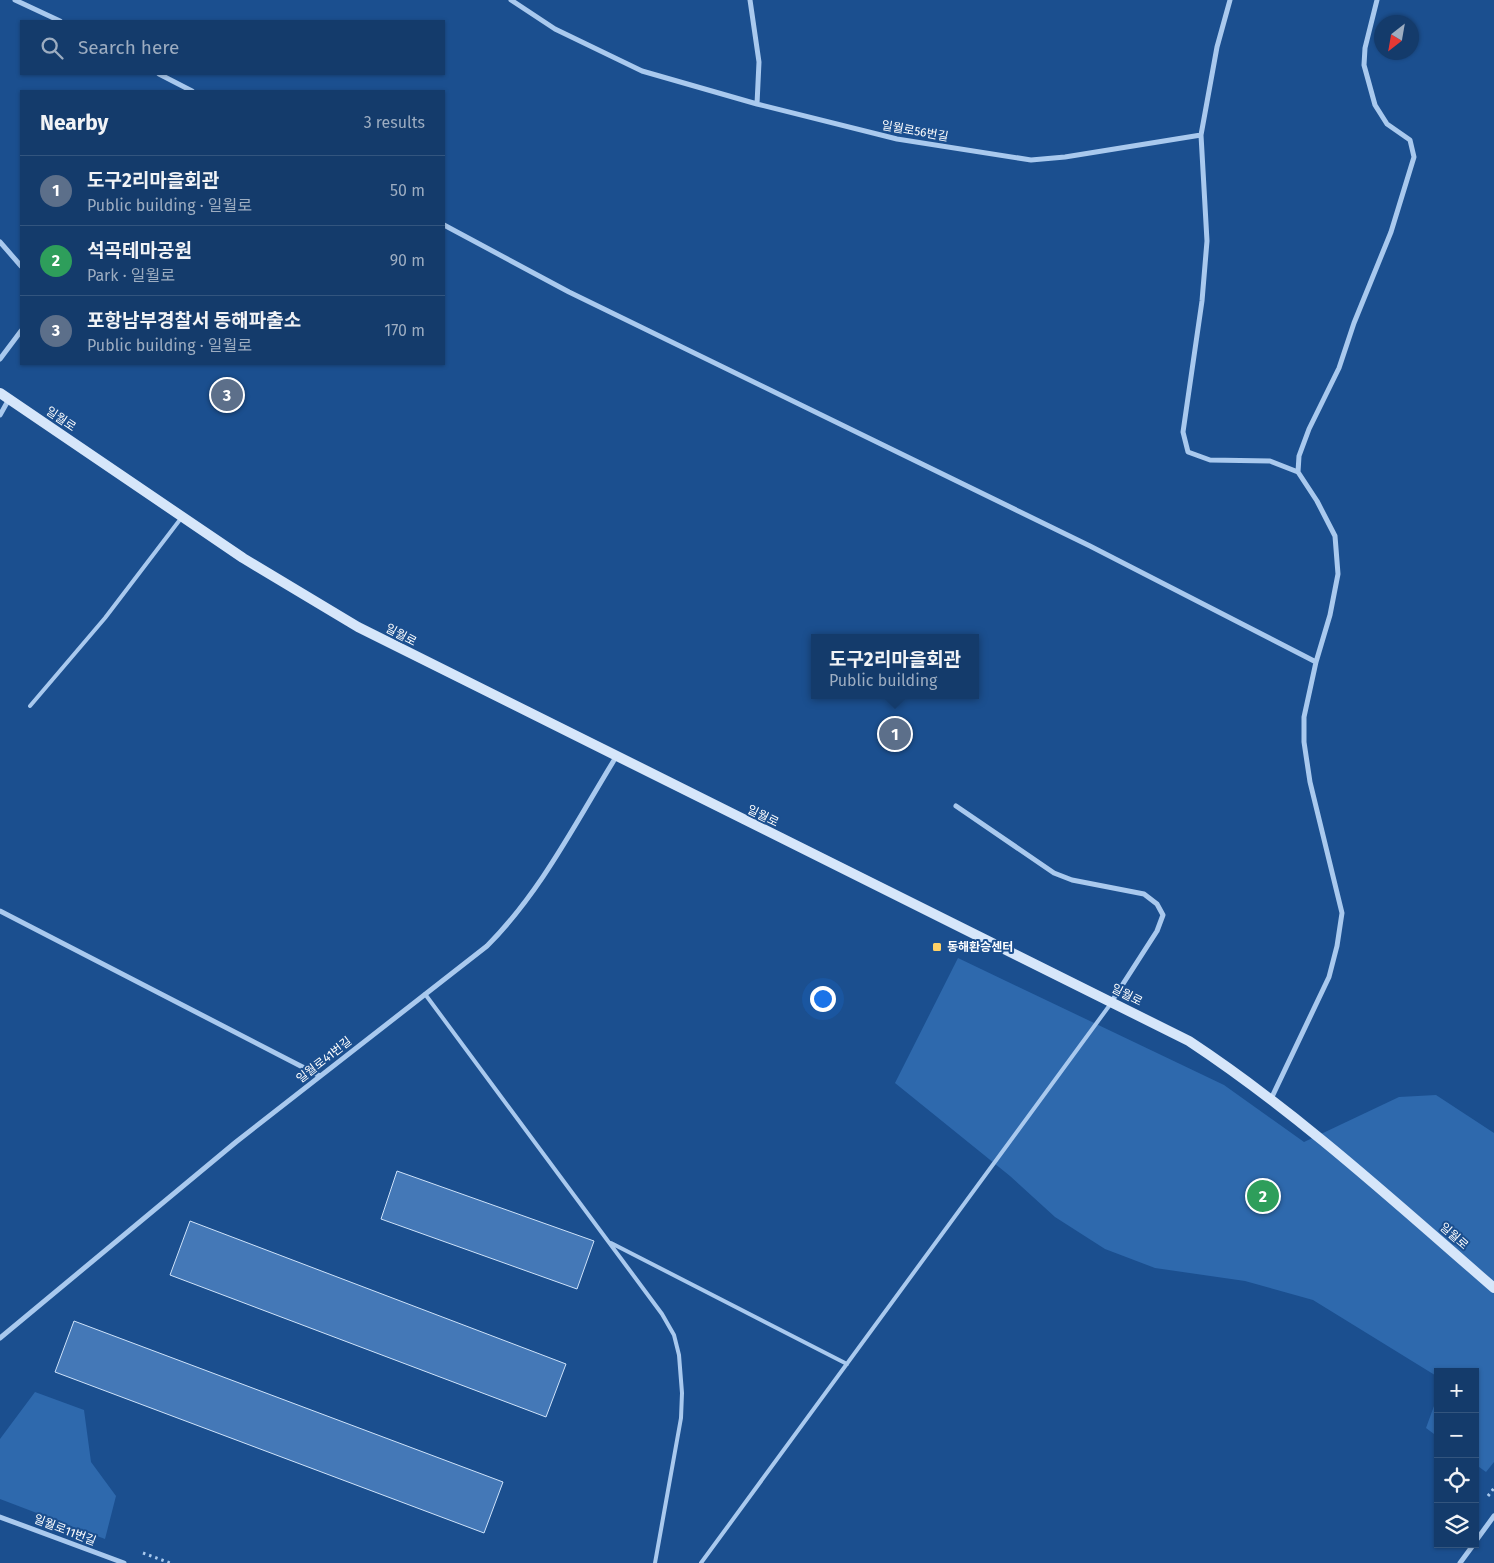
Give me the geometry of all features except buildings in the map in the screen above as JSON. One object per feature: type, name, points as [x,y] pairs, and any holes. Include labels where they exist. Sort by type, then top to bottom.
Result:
[{"type":"street","points":[[15,0],[58,20]]},
{"type":"street","name":"일월로56번길","points":[[511,0],[555,29],[642,71],[757,104],[897,139],[1031,160],[1065,157],[1201,135]]},
{"type":"street","points":[[750,0],[758,62],[757,104]]},
{"type":"street","points":[[1230,0],[1217,47],[1201,135],[1207,241],[1202,301],[1183,432],[1185,443],[1188,452],[1210,460],[1270,461],[1298,472],[1317,501],[1335,536],[1338,574],[1330,615],[1316,662],[1304,717],[1304,742],[1310,782],[1335,876],[1342,913],[1337,946],[1329,977],[1271,1099]]},
{"type":"street","points":[[1298,472],[1299,456],[1308,428],[1339,368],[1354,323],[1391,232],[1414,157],[1410,140],[1387,124],[1375,105],[1364,65],[1365,48],[1377,0]]},
{"type":"street","points":[[161,75],[190,90]]},
{"type":"street","points":[[445,226],[569,292],[1090,546],[1316,662]]},
{"type":"street","points":[[0,242],[20,265]]},
{"type":"street","points":[[0,359],[20,332]]},
{"type":"street","points":[[0,415],[4,396]]},
{"type":"street","name":"일월로","points":[[4,396],[243,558],[358,627],[1189,1041],[1271,1099],[1349,1161],[1494,1288]]},
{"type":"street","name":"일월로41번길","points":[[0,1338],[320,1076],[487,946],[529,899],[616,757]]},
{"type":"street","points":[[956,806],[1054,873],[1072,880],[1144,894],[1157,904],[1163,914],[1157,931],[1112,1001]]},
{"type":"street","points":[[0,911],[320,1076]]},
{"type":"street","points":[[1479,1536],[1494,1516]]},
{"type":"street","name":"일월로11번길","points":[[0,1517],[124,1563]]},
{"type":"street","points":[[1460,1563],[1470,1548]]},
{"type":"lane","points":[[30,706],[105,618],[182,517]]},
{"type":"lane","points":[[424,994],[662,1314],[674,1335],[679,1355],[682,1392],[680,1418],[655,1563]]},
{"type":"lane","points":[[700,1563],[1112,1001]]},
{"type":"lane","points":[[608,1242],[847,1364]]},
{"type":"shaded area","points":[[958,958],[1224,1085],[1304,1142],[1399,1097],[1436,1095],[1494,1133],[1494,1462],[1486,1472],[1479,1467],[1479,1368],[1434,1368],[1434,1375],[1313,1300],[1245,1281],[1155,1268],[1105,1249],[1055,1217],[1010,1176],[895,1083]]},
{"type":"shaded area","points":[[35,1392],[84,1410],[91,1462],[116,1496],[105,1539],[0,1499],[0,1439]]},
{"type":"shaded area","points":[[1434,1406],[1434,1434],[1426,1428]]},
{"type":"place","name":"포항남부경찰서 동해파출소","points":[[227,395]]},
{"type":"place","name":"도구2리마을회관","points":[[895,734]]},
{"type":"place","name":"동해환승센터","points":[[937,947]]},
{"type":"place","name":"석곡테마공원","points":[[1263,1196]]}]
